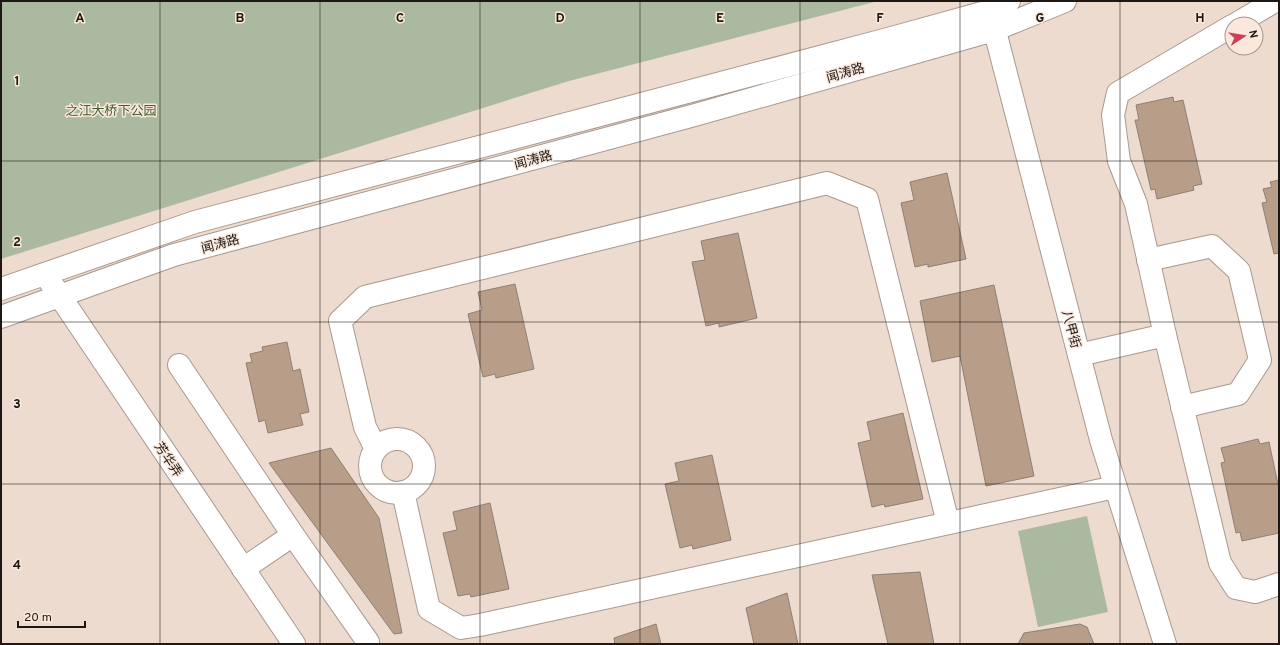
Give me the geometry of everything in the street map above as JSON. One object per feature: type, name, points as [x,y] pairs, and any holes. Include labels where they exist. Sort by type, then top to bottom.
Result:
[{"type":"main road","name":"闻涛路","points":[[1,289],[195,222],[881,41],[992,20],[1009,1]]},
{"type":"main road","name":"闻涛路","points":[[1,317],[174,255],[695,115],[992,20],[1065,1]]},
{"type":"main road","points":[[1250,16],[1275,1]]},
{"type":"main road","name":"八甲街","points":[[992,20],[1100,440],[1165,644]]},
{"type":"main road","points":[[1224,31],[1118,93],[1113,116],[1119,161],[1136,204],[1165,335],[1220,563],[1236,588],[1255,592],[1279,584]]},
{"type":"main road","points":[[376,449],[365,427],[340,321],[365,297],[827,183],[867,199],[948,523]]},
{"type":"main road","points":[[1148,260],[1212,246],[1239,271],[1260,360],[1238,394],[1182,406]]},
{"type":"main road","name":"芳华弄","points":[[45,274],[294,644]]},
{"type":"main road","points":[[1078,355],[1165,335]]},
{"type":"main road","points":[[179,365],[293,535],[368,642]]},
{"type":"main road","points":[[401,439],[410,442],[417,448],[422,456],[424,465],[418,482],[403,492],[385,490],[372,476],[370,467],[376,449],[383,443],[392,440],[401,439]]},
{"type":"main road","points":[[403,492],[429,609],[461,628],[1115,487]]},
{"type":"main road","points":[[243,569],[293,535]]},
{"type":"green space","name":"之江大桥下公园","points":[[1,1],[878,1],[569,81],[1,259]]},
{"type":"green space","points":[[1087,516],[1108,612],[1038,627],[1018,531]]},
{"type":"building","points":[[1173,97],[1174,102],[1183,100],[1202,184],[1193,186],[1194,190],[1157,199],[1155,189],[1151,190],[1135,120],[1139,120],[1136,105]]},
{"type":"building","points":[[947,173],[966,259],[928,267],[928,264],[915,267],[901,203],[914,200],[910,182]]},
{"type":"building","points":[[1279,180],[1279,253],[1274,254],[1262,203],[1267,202],[1263,189],[1272,187],[1270,182]]},
{"type":"building","points":[[738,233],[757,318],[719,327],[719,323],[706,326],[692,262],[705,260],[701,241]]},
{"type":"building","points":[[515,284],[534,369],[496,378],[495,374],[483,377],[468,314],[482,310],[478,292]]},
{"type":"building","points":[[994,285],[1034,476],[986,486],[960,356],[932,362],[920,301]]},
{"type":"building","points":[[287,342],[293,371],[300,369],[309,412],[300,414],[303,425],[268,433],[265,420],[259,422],[246,363],[252,362],[250,354],[263,351],[262,347]]},
{"type":"building","points":[[903,413],[923,499],[885,507],[884,504],[872,507],[858,443],[871,440],[867,422]]},
{"type":"building","points":[[1258,439],[1260,444],[1269,442],[1279,489],[1279,533],[1242,541],[1240,532],[1236,533],[1221,463],[1225,462],[1221,448]]},
{"type":"building","points":[[331,448],[379,518],[402,633],[394,634],[269,463]]},
{"type":"building","points":[[712,455],[731,540],[693,549],[692,545],[680,548],[665,484],[679,481],[675,463]]},
{"type":"building","points":[[490,503],[509,589],[471,597],[470,594],[458,596],[443,533],[457,530],[453,512]]},
{"type":"building","points":[[920,572],[934,644],[888,644],[872,575]]},
{"type":"building","points":[[787,593],[798,644],[754,644],[746,608]]},
{"type":"building","points":[[656,624],[661,644],[615,644],[614,638]]},
{"type":"building","points":[[1080,624],[1087,627],[1094,644],[1018,644],[1024,633]]}]
